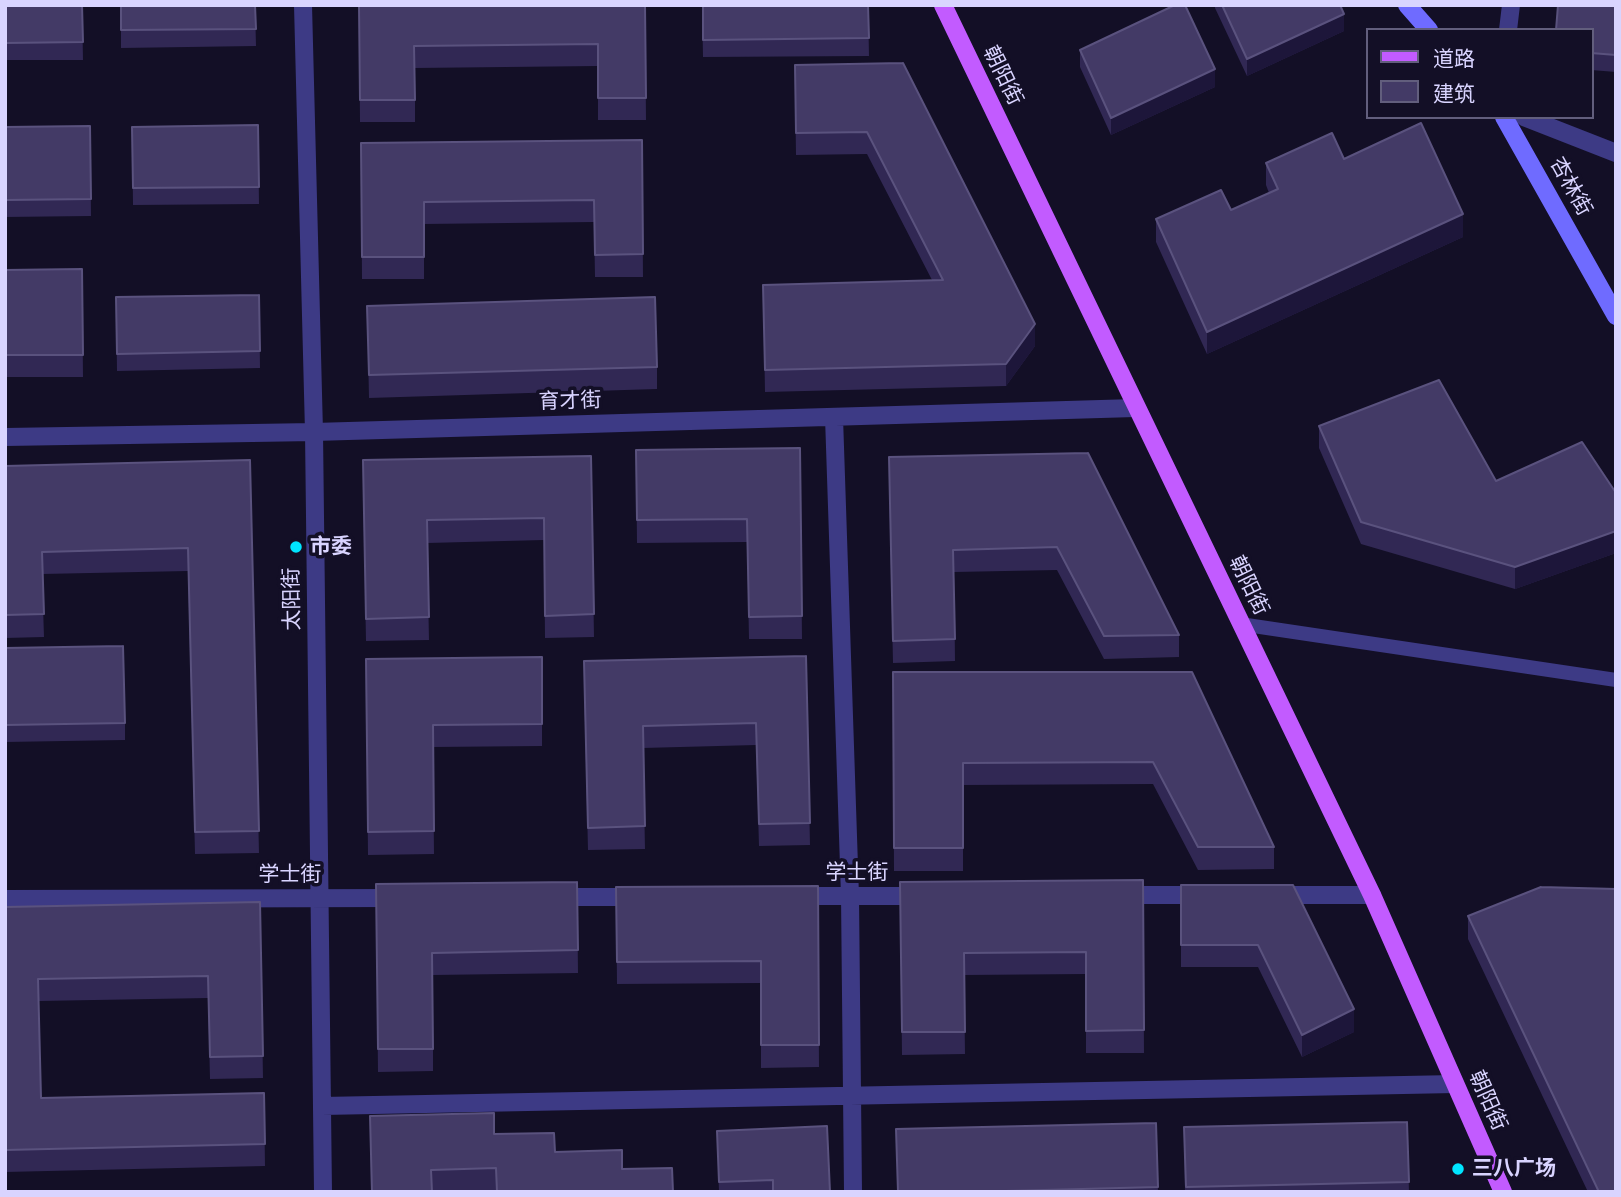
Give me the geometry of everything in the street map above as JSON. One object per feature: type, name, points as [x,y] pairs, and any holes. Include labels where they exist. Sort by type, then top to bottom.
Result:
[{"type":"main road","name":"朝阳街","points":[[943,5],[1372,895],[1503,1192]]},
{"type":"street","name":"太阳街","points":[[303,5],[314,432],[323,1192]]},
{"type":"street","points":[[1407,5],[1427,28]]},
{"type":"street","points":[[1508,28],[1511,5]]},
{"type":"street","name":"杏林街","points":[[1505,119],[1616,316]]},
{"type":"street","points":[[1529,119],[1616,153]]},
{"type":"street","name":"育才街","points":[[5,437],[314,432],[1135,408]]},
{"type":"street","points":[[834,417],[850,896],[853,1192]]},
{"type":"street","points":[[1097,895],[1221,895]]},
{"type":"street","points":[[1262,895],[1372,895]]},
{"type":"street","name":"学士街","points":[[782,896],[946,896]]},
{"type":"street","points":[[536,897],[659,897]]},
{"type":"street","name":"学士街","points":[[5,899],[414,898]]},
{"type":"street","points":[[323,1106],[1455,1084]]},
{"type":"lane","points":[[1241,624],[1616,680]]},
{"type":"building","points":[[5,5],[82,5],[83,42],[5,43]]},
{"type":"building","points":[[121,5],[255,5],[256,29],[121,30]]},
{"type":"building","points":[[359,5],[645,5],[646,98],[598,98],[598,44],[414,46],[415,100],[360,100]]},
{"type":"building","points":[[703,5],[868,5],[869,38],[703,40]]},
{"type":"building","points":[[1175,5],[1185,5],[1215,69],[1111,118],[1080,50]]},
{"type":"building","points":[[1222,5],[1340,5],[1344,14],[1247,59]]},
{"type":"building","points":[[1558,5],[1616,5],[1616,55],[1593,53],[1593,28],[1556,28]]},
{"type":"building","points":[[903,63],[1035,324],[1006,364],[765,370],[763,285],[943,280],[867,132],[796,133],[795,65]]},
{"type":"building","points":[[1421,123],[1463,214],[1207,332],[1156,219],[1221,190],[1231,210],[1278,189],[1266,163],[1332,133],[1344,159]]},
{"type":"building","points":[[258,125],[259,187],[133,188],[132,127]]},
{"type":"building","points":[[90,126],[91,199],[5,200],[5,127]]},
{"type":"building","points":[[642,140],[643,254],[595,255],[594,200],[424,202],[424,257],[362,257],[361,143]]},
{"type":"building","points":[[82,269],[83,355],[5,355],[5,270]]},
{"type":"building","points":[[259,295],[260,351],[117,354],[116,297]]},
{"type":"building","points":[[655,297],[657,367],[369,375],[367,306]]},
{"type":"building","points":[[1439,380],[1496,481],[1582,442],[1616,493],[1616,531],[1515,567],[1361,522],[1319,426]]},
{"type":"building","points":[[800,448],[802,616],[749,617],[747,519],[637,520],[636,450]]},
{"type":"building","points":[[1088,453],[1179,635],[1104,636],[1057,547],[953,550],[955,639],[893,641],[889,457]]},
{"type":"building","points":[[591,456],[594,614],[545,616],[544,518],[427,520],[429,617],[366,619],[363,460]]},
{"type":"building","points":[[250,460],[259,831],[195,832],[188,548],[42,552],[44,614],[5,615],[5,466]]},
{"type":"building","points":[[123,646],[125,723],[5,725],[5,648]]},
{"type":"building","points":[[806,656],[810,823],[759,824],[756,723],[643,726],[645,826],[588,828],[584,661]]},
{"type":"building","points":[[542,657],[542,724],[433,725],[434,831],[368,832],[366,659]]},
{"type":"building","points":[[893,672],[1192,672],[1274,847],[1198,847],[1153,762],[963,763],[963,848],[894,848]]},
{"type":"building","points":[[1143,880],[1144,1030],[1086,1031],[1086,952],[964,953],[965,1032],[902,1032],[900,882]]},
{"type":"building","points":[[577,882],[578,950],[432,953],[433,1049],[378,1049],[376,884]]},
{"type":"building","points":[[1181,885],[1293,885],[1354,1009],[1302,1035],[1258,945],[1181,945]]},
{"type":"building","points":[[818,886],[819,1045],[761,1045],[761,961],[617,962],[616,887]]},
{"type":"building","points":[[1541,887],[1616,889],[1616,1192],[1599,1192],[1468,916]]},
{"type":"building","points":[[260,902],[263,1056],[210,1057],[208,976],[38,979],[41,1098],[264,1093],[265,1144],[5,1150],[5,907]]},
{"type":"building","points":[[494,1113],[494,1134],[554,1133],[555,1152],[622,1150],[622,1169],[672,1168],[673,1192],[497,1192],[496,1168],[431,1170],[432,1192],[372,1192],[370,1116]]},
{"type":"building","points":[[1407,1122],[1409,1182],[1186,1187],[1184,1127]]},
{"type":"building","points":[[1156,1123],[1158,1187],[898,1192],[896,1129]]},
{"type":"building","points":[[827,1126],[830,1192],[773,1192],[773,1180],[719,1182],[717,1131]]},
{"type":"place","name":"市委","points":[[296,547]]},
{"type":"place","name":"三八广场","points":[[1458,1169]]}]
